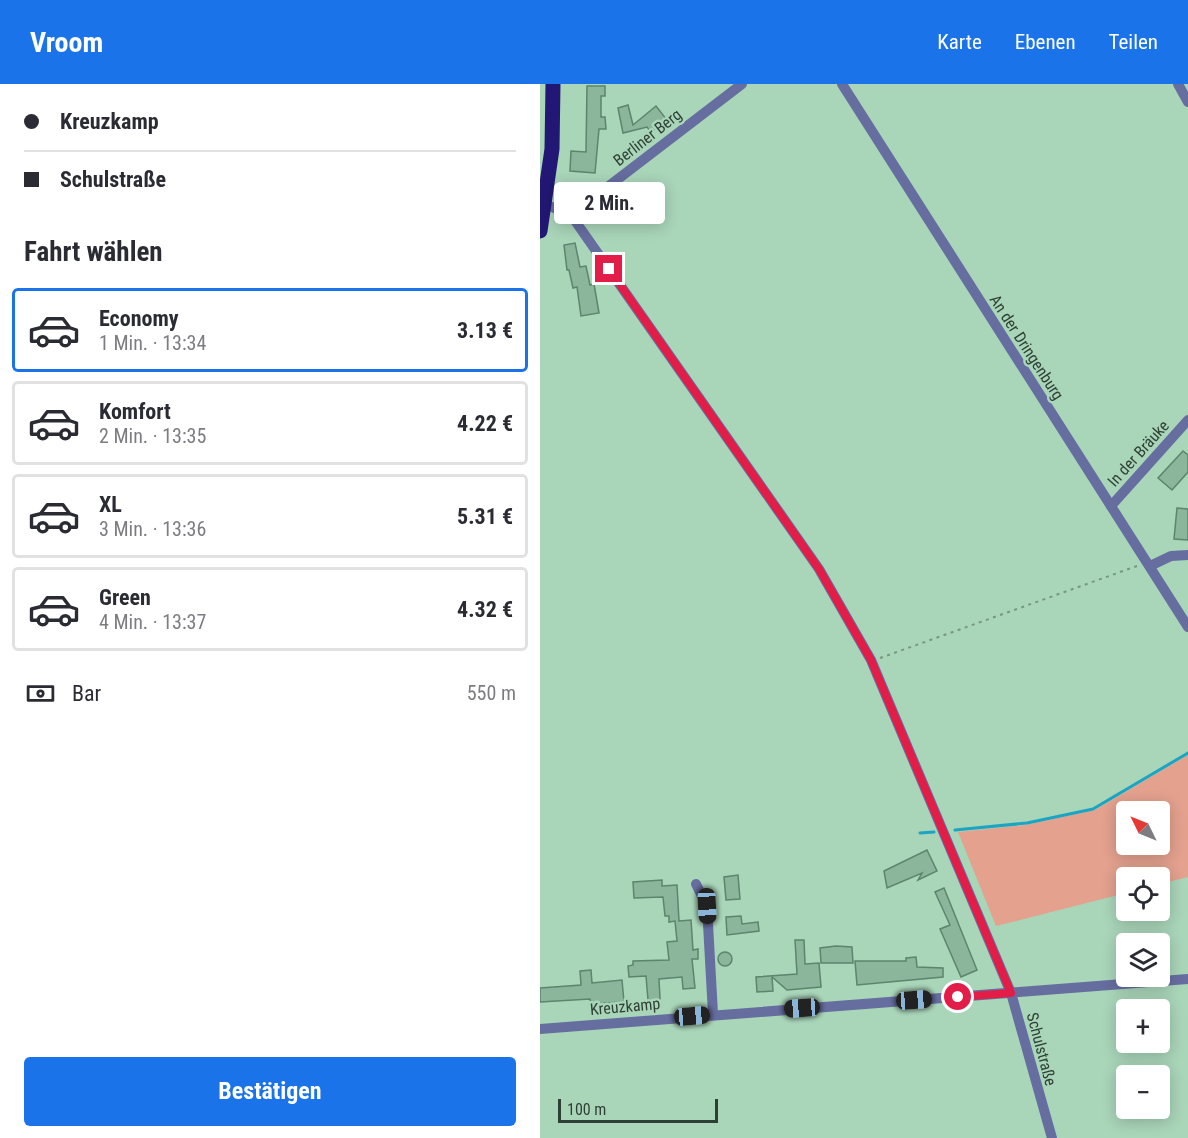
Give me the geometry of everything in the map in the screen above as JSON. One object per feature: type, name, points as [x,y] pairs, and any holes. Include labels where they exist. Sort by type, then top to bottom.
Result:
[{"type":"main road","points":[[540,231],[552,149],[554,84]]},
{"type":"street","name":"Berliner Berg","points":[[571,215],[742,84]]},
{"type":"street","name":"An der Dringenburg","points":[[842,84],[1188,627]]},
{"type":"street","points":[[1178,84],[1188,102]]},
{"type":"street","points":[[543,204],[571,215]]},
{"type":"street","name":"Schulstraße","points":[[571,215],[819,569],[871,660],[1011,993],[1052,1138]]},
{"type":"street","name":"In der Bräuke","points":[[1111,506],[1188,420]]},
{"type":"street","points":[[1148,564],[1171,556],[1188,555]]},
{"type":"street","points":[[696,884],[707,906],[713,1014]]},
{"type":"street","name":"Kreuzkamp","points":[[540,1029],[1188,979]]},
{"type":"path","points":[[871,660],[1148,564]]},
{"type":"shaded area","points":[[1188,755],[1188,877],[1170,882],[1170,867],[1116,867],[1116,896],[996,926],[958,832],[1025,825],[1095,810]]},
{"type":"building","points":[[587,86],[605,86],[605,96],[601,96],[601,117],[605,117],[606,129],[599,129],[595,173],[570,171],[571,151],[586,152]]},
{"type":"building","points":[[628,105],[633,125],[656,106],[667,120],[651,132],[647,127],[623,133],[618,108]]},
{"type":"building","points":[[575,243],[580,267],[586,266],[590,285],[594,284],[599,313],[581,316],[577,287],[573,288],[569,270],[567,270],[564,245]]},
{"type":"building","points":[[1183,451],[1188,455],[1188,472],[1172,490],[1158,478]]},
{"type":"building","points":[[1177,508],[1188,509],[1188,540],[1174,539]]},
{"type":"building","points":[[927,850],[937,871],[918,880],[922,873],[887,888],[884,871]]},
{"type":"building","points":[[738,875],[740,899],[726,900],[724,877]]},
{"type":"building","points":[[662,880],[662,886],[677,885],[679,921],[691,920],[693,950],[698,949],[698,959],[692,959],[695,988],[683,989],[682,977],[659,979],[660,999],[648,1000],[646,976],[629,977],[628,966],[633,965],[633,961],[669,960],[667,942],[677,941],[675,921],[669,922],[669,916],[665,916],[663,897],[634,898],[633,882]]},
{"type":"building","points":[[944,888],[977,970],[961,977],[940,929],[950,925],[935,892]]},
{"type":"building","points":[[741,916],[742,924],[758,922],[759,931],[727,935],[726,917]]},
{"type":"building","points":[[795,940],[804,940],[805,964],[819,963],[821,987],[787,990],[772,977],[773,991],[757,992],[756,977],[797,974]]},
{"type":"building","points":[[852,947],[853,963],[821,963],[820,948]]},
{"type":"building","points":[[725,952],[730,954],[732,959],[730,964],[725,966],[720,964],[718,959],[720,954]]},
{"type":"building","points":[[916,957],[917,967],[943,968],[943,977],[857,985],[855,961],[906,961],[906,958]]},
{"type":"building","points":[[591,970],[592,983],[622,980],[624,1002],[591,1004],[590,999],[540,1002],[540,988],[581,985],[580,971]]},
{"type":"waterway","points":[[955,830],[1027,823],[1093,809],[1188,753]]},
{"type":"waterway","points":[[920,833],[934,832]]},
{"type":"route","points":[[609,269],[819,569],[871,660],[1011,993],[958,997]]}]
